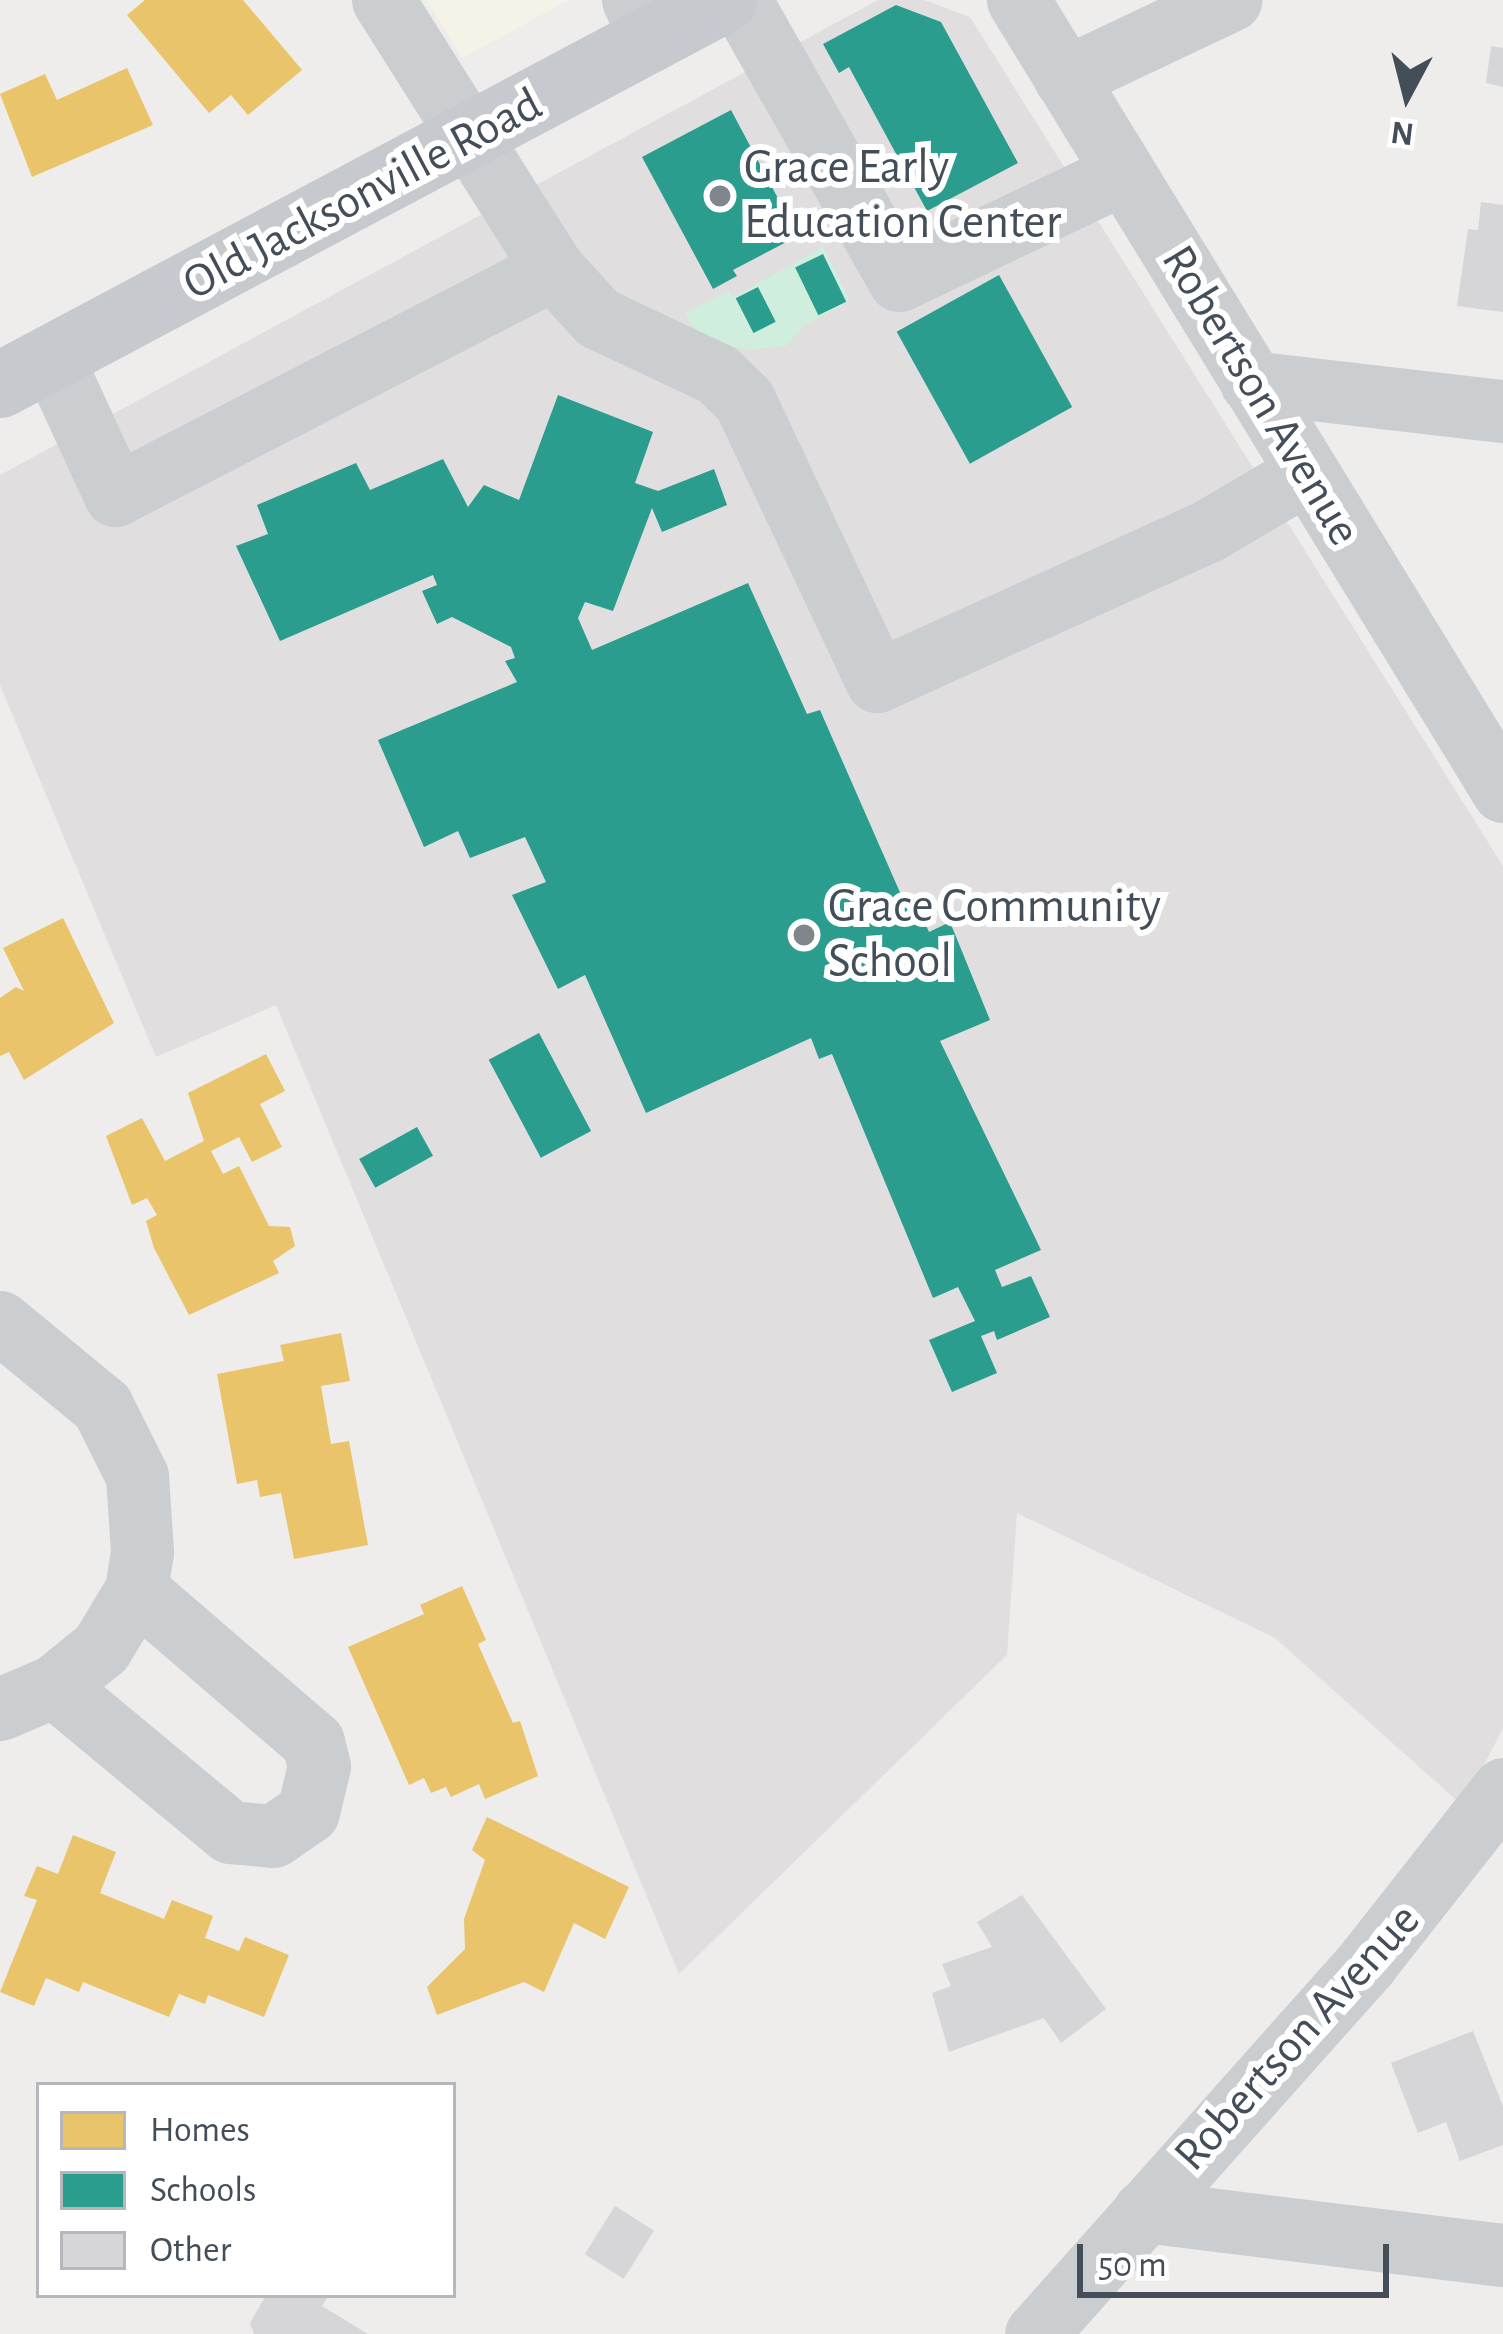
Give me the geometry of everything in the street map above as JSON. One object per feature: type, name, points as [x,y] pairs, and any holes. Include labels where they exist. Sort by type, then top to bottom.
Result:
[{"type":"main road","name":"Old Jacksonville Road","points":[[26,372],[472,140],[643,20],[724,0]]},
{"type":"street","points":[[383,0],[553,269],[598,318],[718,374],[744,400],[877,681],[1205,532],[1306,473]]},
{"type":"street","points":[[740,0],[899,280],[1123,173]]},
{"type":"street","name":"Robertson Avenue","points":[[1018,0],[1503,791]]},
{"type":"street","points":[[1065,78],[1215,3]]},
{"type":"street","points":[[26,372],[116,495],[553,269]]},
{"type":"street","points":[[1251,382],[1503,411]]},
{"type":"street","points":[[0,1322],[102,1406],[137,1476],[136,1590],[101,1648],[27,1697],[230,1832],[273,1836],[308,1812],[320,1766],[313,1742],[136,1590]]},
{"type":"street","name":"Robertson Avenue","points":[[1036,2334],[1382,1946],[1503,1789]]},
{"type":"street","points":[[1144,2211],[1503,2254]]},
{"type":"shaded area","points":[[427,0],[569,0],[462,58]]},
{"type":"shaded area","name":"Grace Community School","points":[[878,0],[924,0],[970,17],[1503,866],[1503,1728],[1463,1806],[1275,1638],[1017,1513],[1007,1655],[679,1974],[276,1005],[156,1057],[0,685],[0,475]]},
{"type":"green space","points":[[823,247],[850,301],[805,325],[786,346],[745,350],[698,335],[685,313],[728,291],[733,297]]},
{"type":"building: Homes","points":[[145,0],[243,0],[302,70],[248,115],[231,95],[209,113],[127,15]]},
{"type":"building: Homes","points":[[127,68],[153,125],[32,177],[0,94],[45,74],[57,100]]},
{"type":"building: Homes","points":[[63,918],[114,1023],[24,1080],[9,1052],[0,1056],[0,998],[16,987],[24,991],[3,948]]},
{"type":"building: Homes","points":[[266,1054],[285,1091],[260,1104],[282,1147],[252,1162],[239,1137],[211,1151],[223,1174],[239,1166],[269,1226],[290,1227],[295,1246],[273,1261],[279,1273],[189,1315],[154,1248],[146,1221],[157,1215],[147,1198],[132,1205],[106,1136],[142,1118],[165,1161],[204,1141],[188,1093]]},
{"type":"building: Homes","points":[[341,1333],[350,1381],[321,1386],[331,1444],[349,1441],[368,1545],[294,1559],[281,1493],[260,1497],[257,1480],[237,1484],[217,1374],[284,1361],[280,1345]]},
{"type":"building: Homes","points":[[462,1586],[486,1640],[478,1644],[513,1723],[520,1721],[538,1776],[485,1799],[479,1784],[451,1797],[446,1787],[431,1793],[424,1778],[409,1785],[348,1647],[424,1614],[420,1605]]},
{"type":"building: Homes","points":[[487,1817],[629,1887],[605,1939],[574,1923],[544,1992],[524,1982],[437,2015],[427,1987],[465,1949],[464,1919],[485,1860],[472,1850]]},
{"type":"building: Homes","points":[[73,1835],[116,1852],[100,1893],[164,1919],[172,1900],[213,1916],[205,1938],[239,1951],[245,1937],[289,1955],[264,2017],[208,1995],[205,2004],[179,1994],[169,2017],[83,1982],[79,1992],[46,1978],[34,2006],[0,1992],[37,1900],[24,1896],[37,1866],[58,1874]]},
{"type":"building: Schools","points":[[896,5],[941,22],[1018,163],[927,211],[849,67],[839,73],[823,44]]},
{"type":"building: Schools","name":"Grace Early Education Center","points":[[731,110],[798,236],[733,270],[737,276],[713,289],[642,157]]},
{"type":"building: Schools","points":[[823,254],[846,302],[818,315],[795,268]]},
{"type":"building: Schools","points":[[999,275],[1072,407],[970,464],[897,332]]},
{"type":"building: Schools","points":[[758,287],[776,322],[753,333],[736,298]]},
{"type":"building: Schools","points":[[558,395],[653,432],[635,483],[658,491],[714,469],[727,505],[662,532],[652,508],[613,611],[585,602],[578,618],[592,650],[748,583],[807,714],[820,710],[909,913],[919,909],[929,932],[950,922],[990,1020],[940,1041],[1041,1250],[995,1270],[1002,1287],[1031,1276],[1050,1317],[997,1340],[994,1331],[981,1336],[997,1373],[952,1392],[929,1340],[975,1321],[958,1287],[933,1298],[832,1054],[819,1059],[811,1038],[646,1113],[585,975],[558,989],[512,895],[546,882],[525,837],[470,858],[458,831],[424,847],[378,740],[517,682],[505,661],[515,658],[511,647],[452,617],[437,624],[422,591],[437,585],[433,575],[280,641],[236,546],[268,534],[257,505],[356,463],[370,490],[443,459],[468,507],[484,485],[519,500]]},
{"type":"building: Schools","points":[[539,1033],[591,1131],[541,1158],[489,1060]]},
{"type":"building: Schools","points":[[417,1127],[433,1156],[375,1188],[359,1159]]},
{"type":"building: Other","points":[[1491,46],[1503,48],[1503,87],[1486,83]]},
{"type":"building: Other","points":[[1481,202],[1503,205],[1503,312],[1457,306],[1468,229],[1478,230]]},
{"type":"building: Other","points":[[1022,1895],[1106,2009],[1061,2043],[1044,2018],[949,2052],[932,1993],[951,1986],[942,1964],[992,1947],[977,1922]]},
{"type":"building: Other","points":[[1473,2031],[1503,2106],[1503,2145],[1460,2161],[1446,2122],[1418,2133],[1391,2063]]},
{"type":"building: Other","points":[[615,2206],[654,2230],[624,2279],[585,2254]]},
{"type":"building: Other","points":[[264,2298],[327,2298],[322,2306],[368,2334],[254,2334],[250,2323]]},
{"type":"place","name":"Grace Early Education Center","points":[[720,196]]},
{"type":"place","name":"Grace Community School","points":[[804,935]]}]
